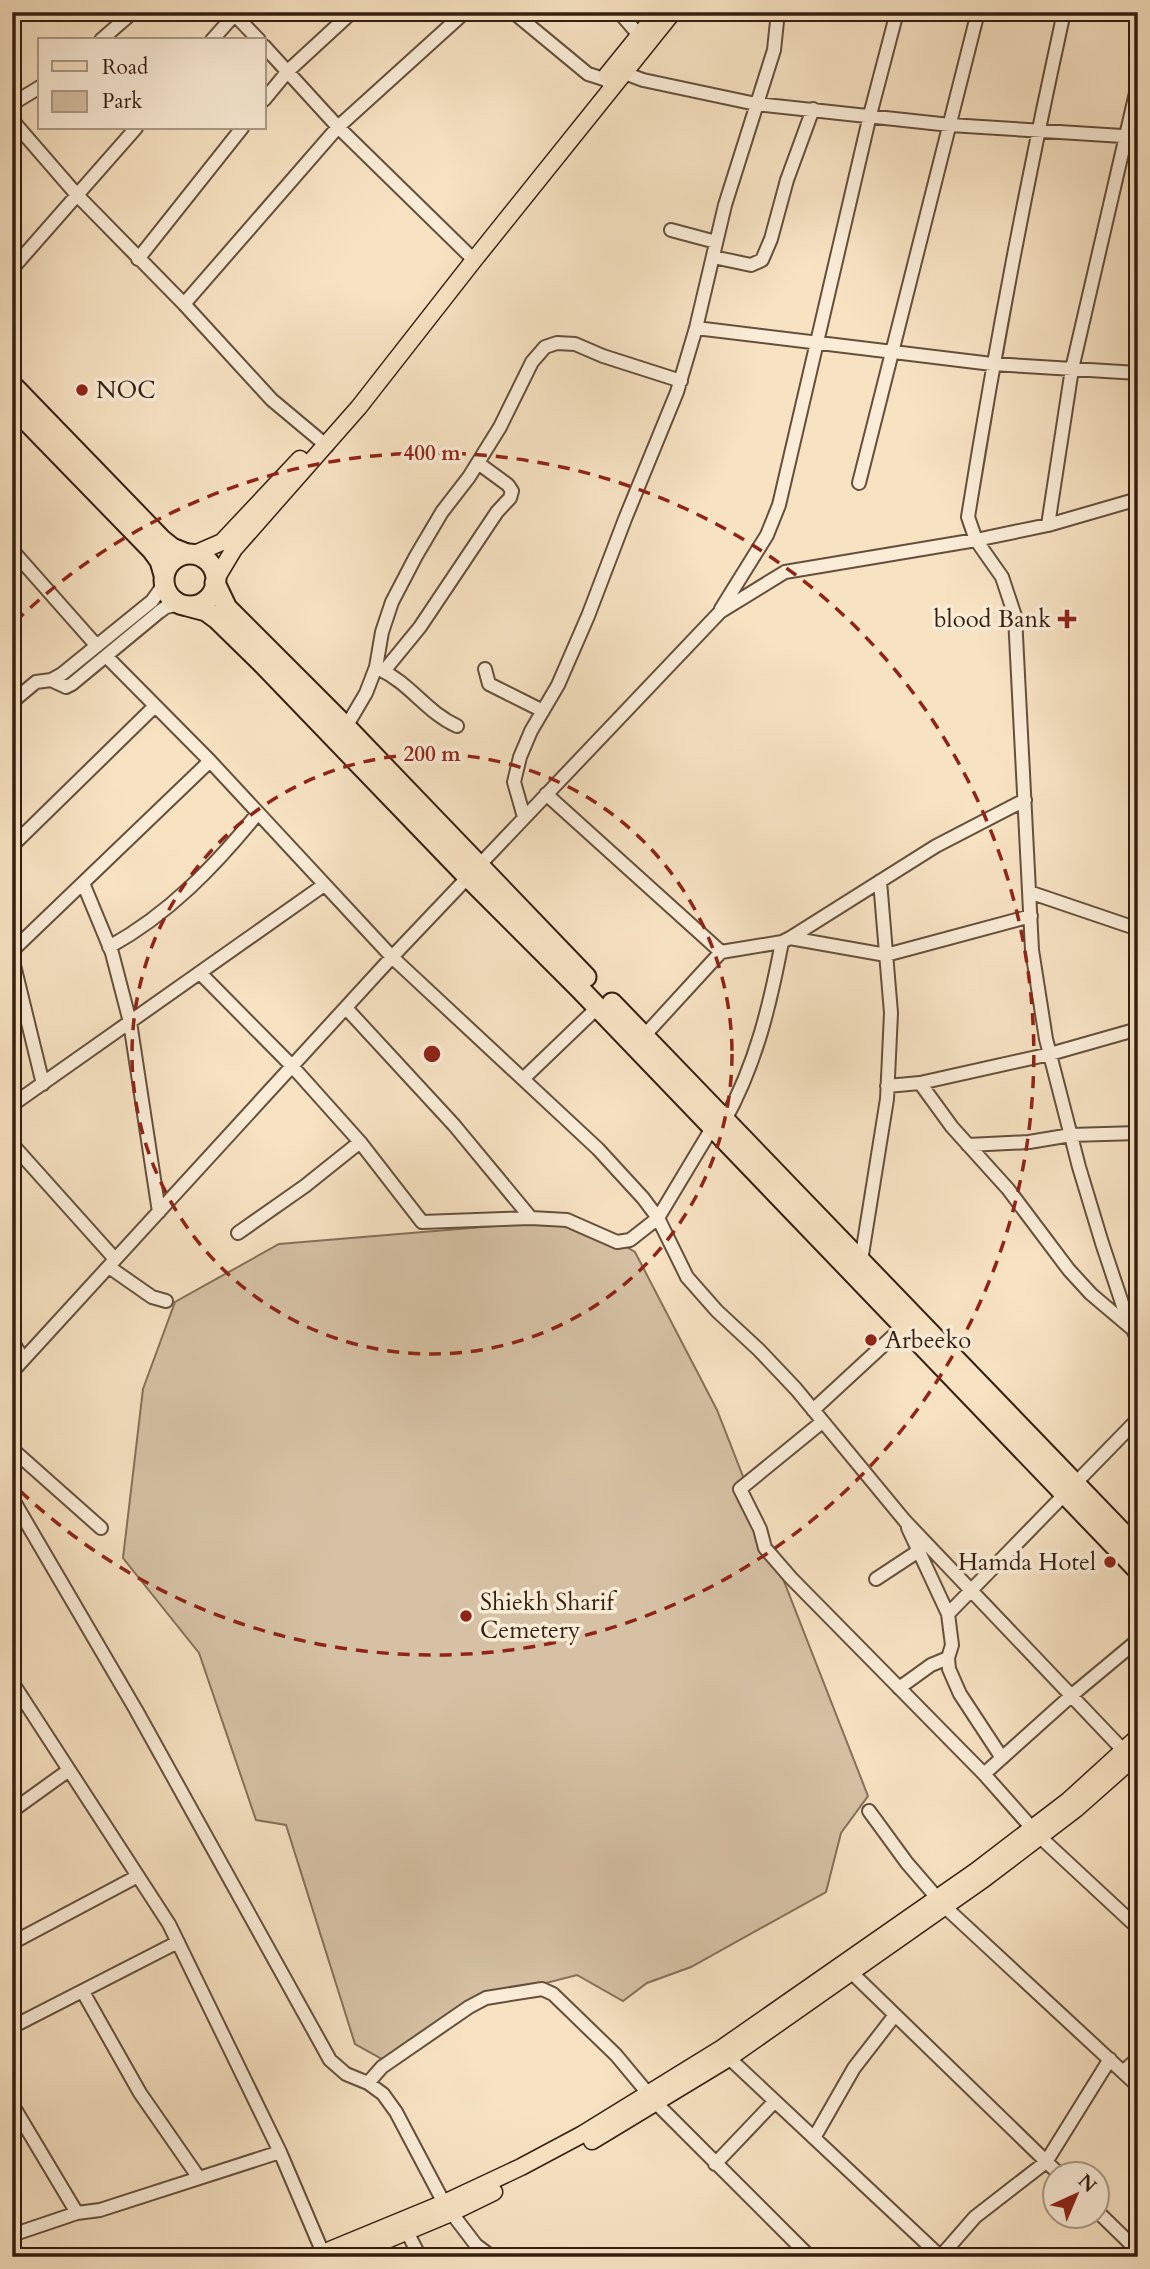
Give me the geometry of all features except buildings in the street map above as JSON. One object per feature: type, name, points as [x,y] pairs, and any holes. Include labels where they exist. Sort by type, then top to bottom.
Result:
[{"type":"highway","points":[[12,385],[162,540],[172,548],[203,558],[209,563],[227,608],[346,727],[597,1008],[719,1124],[1070,1488],[1138,1570]]},
{"type":"highway","points":[[12,406],[152,551],[160,561],[172,598],[184,605],[206,611],[217,619],[644,1036],[719,1124]]},
{"type":"highway","points":[[164,580],[172,561],[190,554]]},
{"type":"highway","points":[[184,605],[204,602],[211,596],[216,581]]},
{"type":"highway","points":[[859,1270],[904,1326],[1070,1488],[1138,1549]]},
{"type":"main road","points":[[613,76],[639,35],[659,12]]},
{"type":"main road","points":[[216,581],[234,549],[323,442],[613,76],[673,12]]},
{"type":"main road","points":[[190,554],[222,542],[228,537],[323,442]]},
{"type":"main road","points":[[318,2255],[404,2226],[447,2208],[729,2058],[850,1972],[941,1902],[976,1871],[1035,1831],[1069,1800],[1131,1752],[1138,1737]]},
{"type":"main road","points":[[652,2099],[722,2048],[941,1902]]},
{"type":"main road","points":[[350,2256],[404,2226]]},
{"type":"street","points":[[103,38],[133,12]]},
{"type":"street","points":[[266,98],[288,71],[352,12]]},
{"type":"street","points":[[184,304],[338,127],[465,12]]},
{"type":"street","points":[[513,12],[589,74],[643,80],[756,104],[950,125],[1131,136]]},
{"type":"street","points":[[619,12],[639,35]]},
{"type":"street","points":[[524,817],[514,782],[520,757],[558,685],[588,615],[681,381],[725,205],[774,50],[778,12]]},
{"type":"street","points":[[12,1372],[392,957],[720,612],[767,535],[779,505],[870,115],[897,12]]},
{"type":"street","points":[[859,483],[978,12]]},
{"type":"street","points":[[1065,12],[1038,131],[992,364],[968,517],[976,540],[1002,577],[1015,617],[1032,950],[1050,1054],[1102,1243],[1135,1335]]},
{"type":"street","points":[[214,38],[235,13],[257,38]]},
{"type":"street","points":[[266,48],[338,127],[470,256]]},
{"type":"street","points":[[1048,525],[1072,369],[1131,136],[1138,84]]},
{"type":"street","points":[[12,104],[38,88]]},
{"type":"street","points":[[713,257],[751,265],[762,260],[813,109]]},
{"type":"street","points":[[12,120],[77,195],[184,304],[272,400],[323,442]]},
{"type":"street","points":[[12,269],[134,130]]},
{"type":"street","points":[[138,259],[240,130]]},
{"type":"street","points":[[671,230],[716,242]]},
{"type":"street","points":[[696,328],[992,364],[1138,373]]},
{"type":"street","points":[[380,669],[382,632],[393,602],[442,512],[478,463],[500,427],[532,362],[545,347],[557,343],[575,344],[603,356],[681,381]]},
{"type":"street","points":[[346,727],[380,669],[420,627],[497,512],[510,498],[512,491],[508,485],[478,463]]},
{"type":"street","points":[[720,612],[785,572],[976,540],[1048,525],[1138,499]]},
{"type":"street","points":[[12,550],[96,645]]},
{"type":"street","points":[[12,702],[36,682],[51,680],[62,674],[152,601],[164,580]]},
{"type":"street","points":[[51,680],[66,687],[166,607],[184,605]]},
{"type":"street","points":[[106,656],[209,761],[392,957],[598,1149],[643,1198],[687,1277],[717,1311],[759,1350],[813,1410],[905,1521],[970,1591],[1131,1752]]},
{"type":"street","points":[[380,669],[397,680],[439,718],[457,726]]},
{"type":"street","points":[[485,669],[489,684],[543,711]]},
{"type":"street","points":[[12,846],[155,706]]},
{"type":"street","points":[[12,951],[209,761]]},
{"type":"street","points":[[545,794],[721,952]]},
{"type":"street","points":[[200,973],[292,1066],[360,1142],[422,1222],[531,1218],[567,1220],[617,1242],[629,1240],[657,1219],[741,1092],[756,1053],[786,940],[936,846],[1024,800]]},
{"type":"street","points":[[110,947],[140,930],[169,908],[222,857],[258,813]]},
{"type":"street","points":[[859,1270],[887,1099],[891,1013],[880,881]]},
{"type":"street","points":[[83,883],[110,947],[130,1022],[159,1212]]},
{"type":"street","points":[[12,1105],[324,885]]},
{"type":"street","points":[[1029,892],[1138,929]]},
{"type":"street","points":[[644,1036],[721,952],[786,940],[886,955],[1031,916]]},
{"type":"street","points":[[12,957],[43,1084]]},
{"type":"street","points":[[346,1008],[454,1125],[531,1218]]},
{"type":"street","points":[[523,1079],[597,1008]]},
{"type":"street","points":[[887,1086],[920,1083],[1050,1054],[1138,1029]]},
{"type":"street","points":[[920,1083],[968,1145],[1008,1189],[1069,1270],[1135,1335]]},
{"type":"street","points":[[968,1145],[1029,1142],[1071,1135],[1138,1133]]},
{"type":"street","points":[[238,1233],[305,1186],[360,1142]]},
{"type":"street","points":[[12,1144],[112,1263],[152,1297],[166,1301]]},
{"type":"street","points":[[813,1410],[904,1326]]},
{"type":"street","points":[[12,1340],[23,1360]]},
{"type":"street","points":[[947,1614],[1138,1419]]},
{"type":"street","points":[[822,1422],[740,1489],[739,1492],[760,1529],[765,1548],[807,1596],[984,1774],[1035,1831],[1138,1928]]},
{"type":"street","points":[[12,1449],[101,1528]]},
{"type":"street","points":[[12,1498],[136,1710],[330,2060],[346,2074],[368,2083],[383,2094],[396,2112],[447,2208],[476,2245],[492,2257]]},
{"type":"street","points":[[905,1521],[947,1614],[952,1645],[948,1669],[981,1729],[1002,1758]]},
{"type":"street","points":[[876,1579],[917,1552]]},
{"type":"street","points":[[984,1774],[1138,1640]]},
{"type":"street","points":[[899,1688],[931,1665],[948,1658]]},
{"type":"street","points":[[12,1682],[17,1701],[69,1770],[169,1924],[280,2152],[318,2255]]},
{"type":"street","points":[[12,1811],[69,1770]]},
{"type":"street","points":[[869,1811],[906,1863],[941,1902],[1138,2086]]},
{"type":"street","points":[[12,1943],[138,1877]]},
{"type":"street","points":[[13,2025],[178,1942]]},
{"type":"street","points":[[850,1972],[1044,2160]]},
{"type":"street","points":[[368,2083],[382,2067],[469,2007],[486,1998],[542,1989],[553,1994],[617,2055],[652,2099],[810,2257]]},
{"type":"street","points":[[83,1992],[140,2093],[200,2178]]},
{"type":"street","points":[[814,2138],[854,2067],[895,2015]]},
{"type":"street","points":[[729,2058],[941,2256],[975,2217],[1042,2165]]},
{"type":"street","points":[[1123,2072],[1138,2058]]},
{"type":"street","points":[[1047,2160],[1110,2060]]},
{"type":"street","points":[[715,2164],[775,2101]]},
{"type":"street","points":[[12,2105],[77,2213]]},
{"type":"street","points":[[12,2235],[77,2213],[100,2210],[280,2152]]},
{"type":"street","points":[[404,2226],[420,2257]]},
{"type":"street","points":[[1112,2226],[1138,2251]]},
{"type":"green space","points":[[578,1219],[635,1252],[717,1410],[868,1796],[841,1833],[826,1892],[691,1967],[647,1983],[623,2001],[577,1975],[472,2002],[382,2059],[355,2044],[286,1825],[256,1820],[199,1653],[123,1558],[143,1389],[175,1302],[279,1244]]},
{"type":"place","name":"NOC","points":[[82,390]]},
{"type":"place","name":"blood Bank","points":[[1067,619]]},
{"type":"place","name":"Arbeeko","points":[[871,1340]]},
{"type":"place","name":"Hamda Hotel","points":[[1110,1562]]},
{"type":"place","name":"Shiekh Sharif Cemetery","points":[[466,1616]]}]
